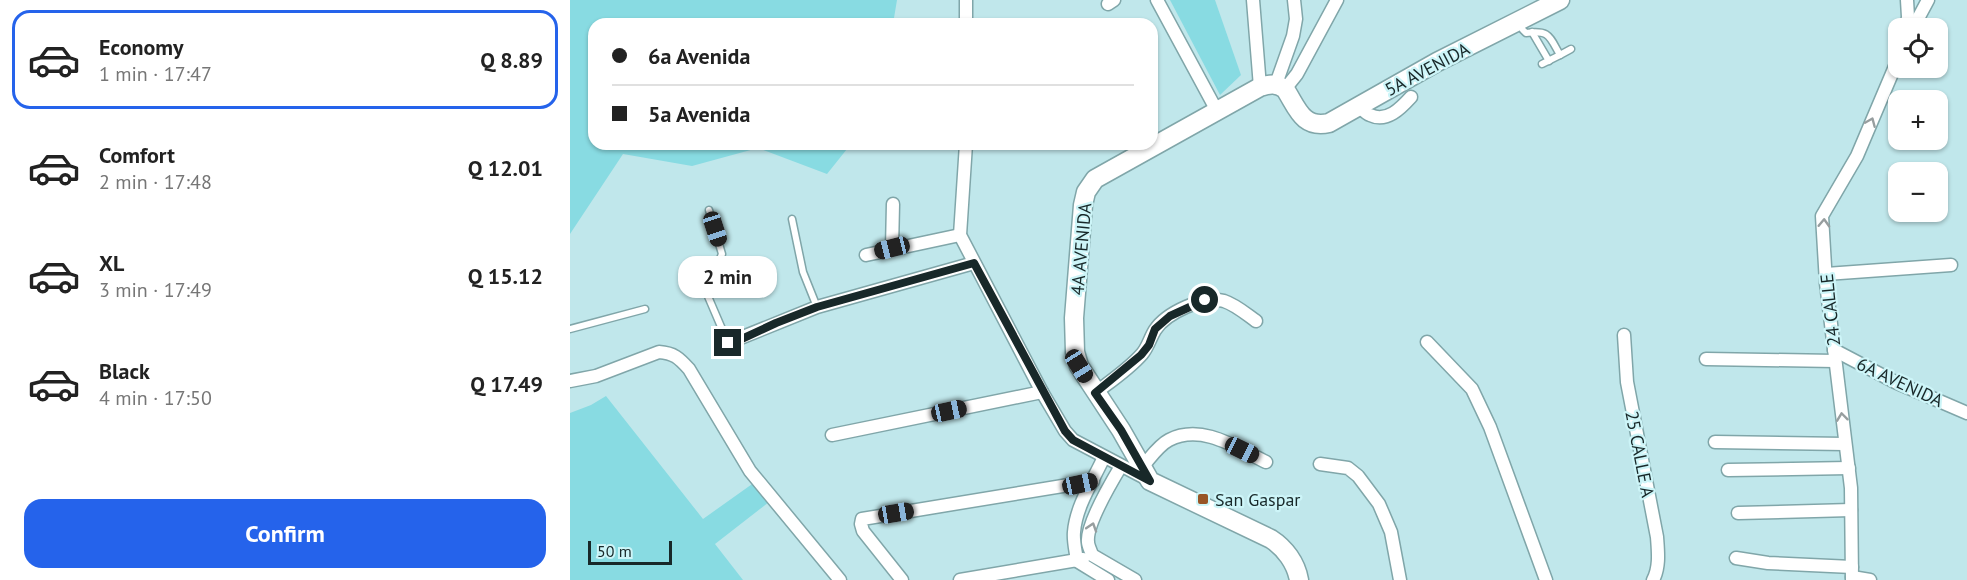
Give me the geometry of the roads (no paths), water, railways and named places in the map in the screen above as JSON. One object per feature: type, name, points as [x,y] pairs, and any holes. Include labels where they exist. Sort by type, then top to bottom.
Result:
[{"type":"street","points":[[966,0],[966,18]]},
{"type":"street","points":[[1157,0],[1217,111]]},
{"type":"street","points":[[1253,0],[1274,86]]},
{"type":"street","points":[[1274,86],[1293,36],[1296,19],[1294,0]]},
{"type":"street","name":"4A AVENIDA","points":[[1158,144],[1217,111],[1297,74],[1337,0]]},
{"type":"street","name":"5A AVENIDA","points":[[1274,86],[1306,121],[1318,125],[1331,122],[1437,62],[1525,27],[1560,0]]},
{"type":"street","points":[[1907,0],[1908,18]]},
{"type":"street","points":[[1918,18],[1928,0]]},
{"type":"street","name":"24 CALLE","points":[[1852,575],[1849,468],[1834,355],[1822,216],[1857,156],[1890,78]]},
{"type":"street","points":[[1359,106],[1370,116],[1383,118],[1400,110],[1411,97]]},
{"type":"street","points":[[966,150],[960,235],[1042,392],[1065,431],[1073,440],[1104,457],[1121,466],[1146,473],[1281,546],[1295,567],[1298,580]]},
{"type":"street","name":"4A AVENIDA","points":[[1146,473],[1079,366],[1074,340],[1074,318],[1086,192],[1095,179],[1147,150]]},
{"type":"street","points":[[892,248],[893,204]]},
{"type":"street","points":[[866,255],[960,235]]},
{"type":"street","points":[[728,343],[733,343],[817,307],[974,263]]},
{"type":"street","points":[[1826,274],[1951,265]]},
{"type":"street","points":[[1095,393],[1141,355],[1149,345],[1155,329],[1170,316],[1185,308],[1205,300],[1223,300],[1256,321]]},
{"type":"street","name":"25 CALLE A","points":[[1624,335],[1627,382],[1657,537],[1658,556],[1655,577]]},
{"type":"street","points":[[1427,342],[1472,389],[1490,427],[1546,580]]},
{"type":"street","points":[[570,381],[596,376],[659,352],[679,357],[689,369],[750,471],[840,580]]},
{"type":"street","points":[[1706,359],[1834,355]]},
{"type":"street","name":"6A AVENIDA","points":[[1834,355],[1967,413]]},
{"type":"street","points":[[832,435],[1042,392]]},
{"type":"street","points":[[1146,473],[1169,440],[1185,435],[1204,434],[1266,462]]},
{"type":"street","points":[[1714,442],[1845,444]]},
{"type":"street","points":[[1077,561],[1073,534],[1075,524],[1084,496],[1104,457]]},
{"type":"street","points":[[1320,464],[1348,468],[1358,476],[1379,504],[1391,531],[1400,580]]},
{"type":"street","points":[[1121,466],[1105,494],[1089,532],[1088,542],[1092,555],[1135,580]]},
{"type":"street","points":[[1728,470],[1849,468]]},
{"type":"street","points":[[902,580],[862,531],[862,519],[1093,481]]},
{"type":"street","points":[[1738,513],[1851,510]]},
{"type":"street","points":[[960,580],[1077,561],[1092,555]]},
{"type":"street","points":[[1736,558],[1852,575],[1870,580]]},
{"type":"street","points":[[1077,561],[1108,580]]},
{"type":"lane","points":[[1525,27],[1548,35],[1560,54]]},
{"type":"lane","points":[[1525,27],[1549,60]]},
{"type":"lane","points":[[1542,64],[1571,49]]},
{"type":"lane","points":[[709,210],[722,254],[707,294],[728,343]]},
{"type":"lane","points":[[792,219],[803,272],[817,307]]},
{"type":"lane","points":[[570,329],[645,309]]},
{"type":"place","name":"San Gaspar","points":[[1203,499]]}]
